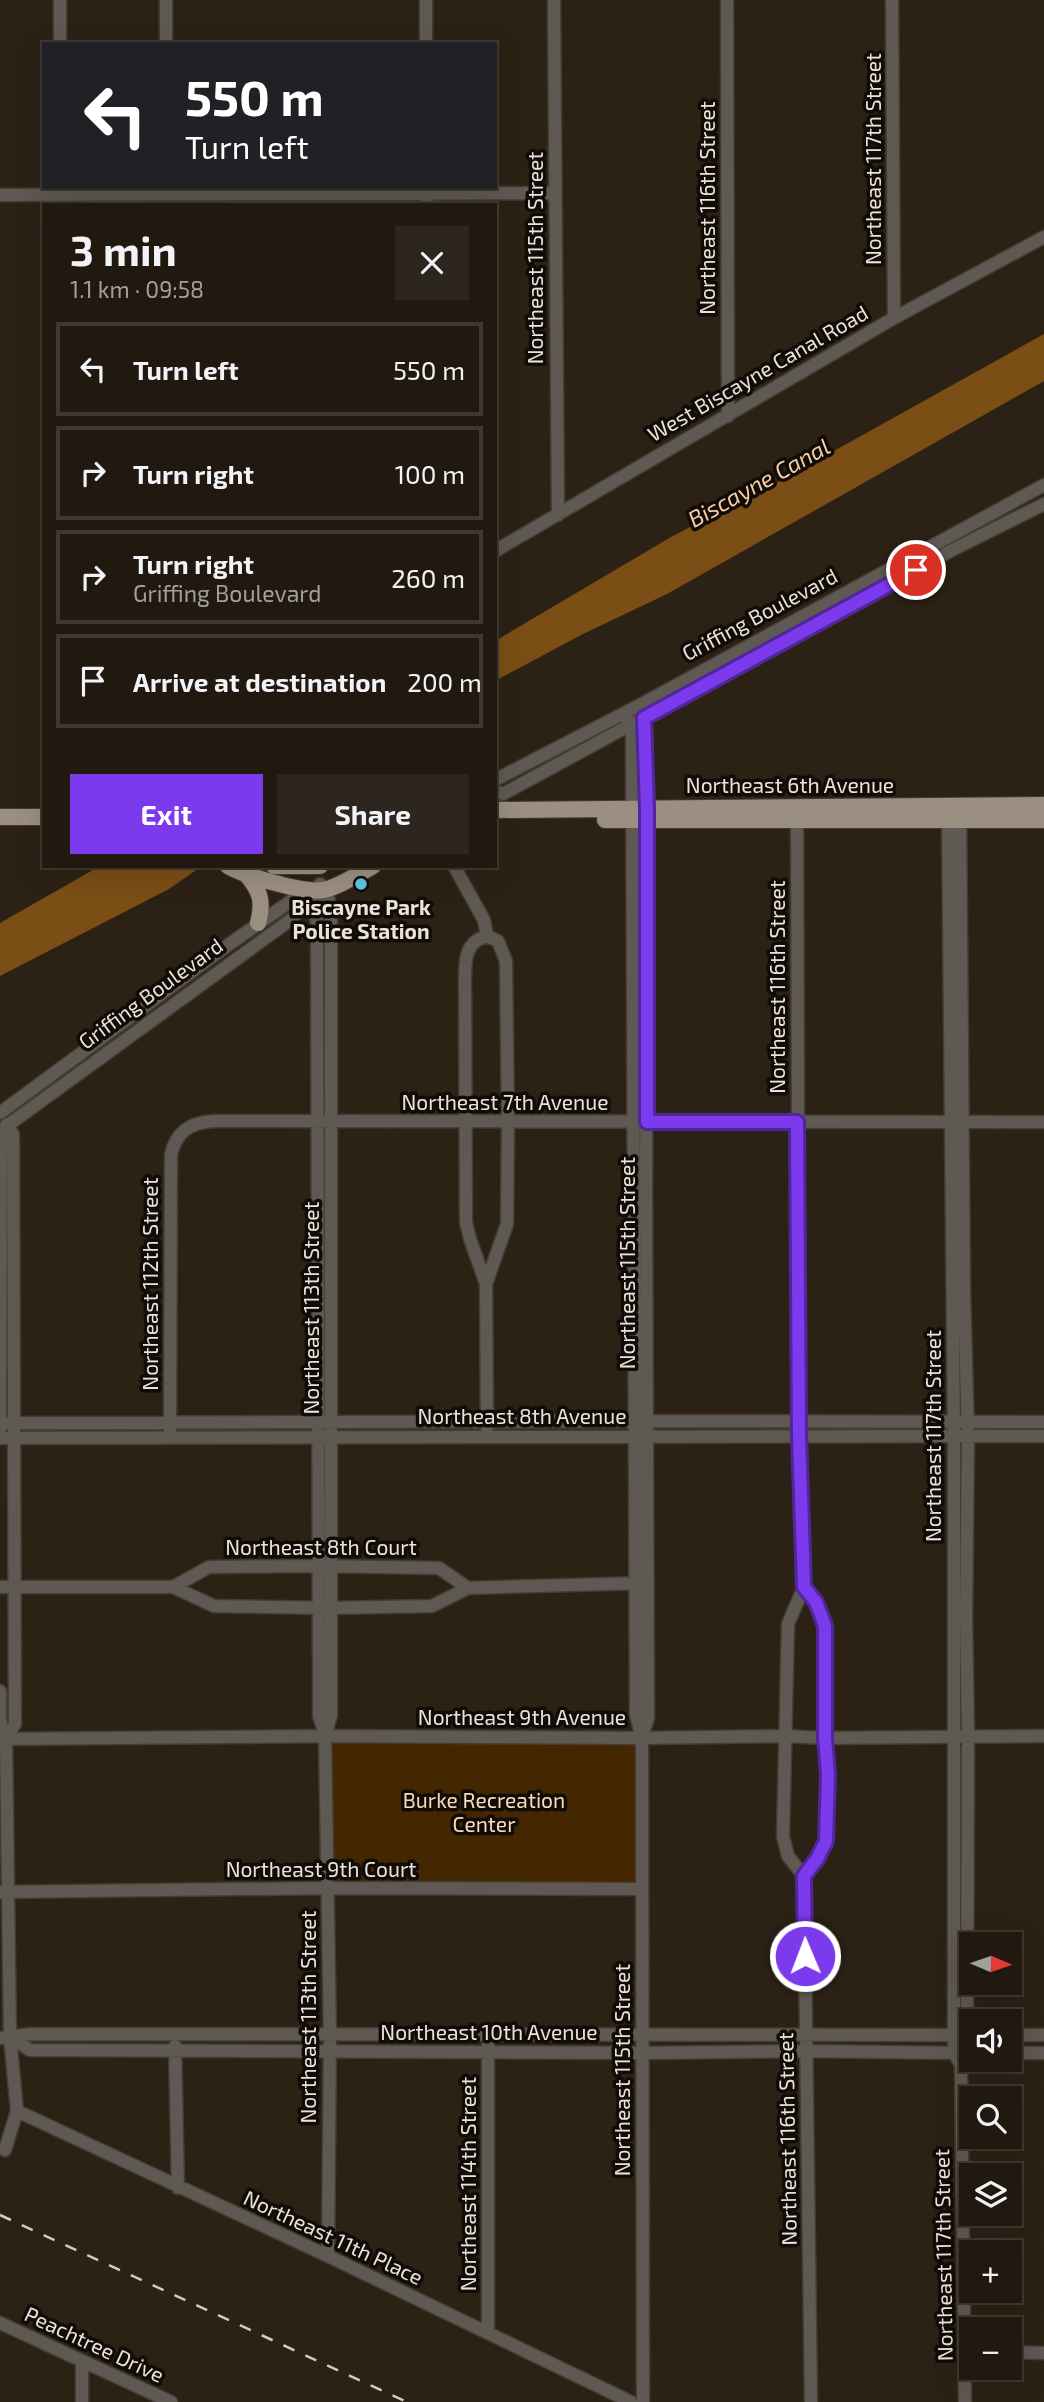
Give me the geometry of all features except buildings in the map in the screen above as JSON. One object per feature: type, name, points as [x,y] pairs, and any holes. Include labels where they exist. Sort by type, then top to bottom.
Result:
[{"type":"main road","name":"Northeast 6th Avenue","points":[[497,810],[640,814],[954,813],[1044,805]]},
{"type":"main road","name":"Northeast 6th Avenue","points":[[954,813],[1044,820]]},
{"type":"main road","name":"Northeast 6th Avenue","points":[[497,820],[640,814]]},
{"type":"main road","points":[[0,817],[42,817]]},
{"type":"main road","points":[[233,868],[316,890]]},
{"type":"main road","points":[[293,868],[316,890]]},
{"type":"main road","name":"Griffing Boulevard","points":[[316,890],[330,868]]},
{"type":"main road","name":"Griffing Boulevard","points":[[316,890],[368,868]]},
{"type":"main road","points":[[245,873],[257,887],[260,896],[262,906],[258,923]]},
{"type":"street","points":[[60,0],[60,42]]},
{"type":"street","points":[[166,0],[166,42]]},
{"type":"street","points":[[426,0],[426,42]]},
{"type":"street","name":"Northeast 115th Street","points":[[554,0],[558,515]]},
{"type":"street","name":"Northeast 116th Street","points":[[727,0],[728,416]]},
{"type":"street","name":"Northeast 117th Street","points":[[892,0],[894,317]]},
{"type":"street","points":[[0,195],[166,196],[277,191],[322,200],[555,193]]},
{"type":"street","name":"West Biscayne Canal Road","points":[[497,550],[894,317],[1044,237]]},
{"type":"street","name":"Griffing Boulevard","points":[[497,779],[1043,488]]},
{"type":"street","name":"Griffing Boulevard","points":[[497,792],[503,794],[954,549],[1044,504]]},
{"type":"street","name":"Northeast 115th Street","points":[[640,705],[644,718],[640,814],[642,1583],[636,1715],[642,1738],[643,2402]]},
{"type":"street","name":"Northeast 115th Street","points":[[625,713],[632,736],[640,814]]},
{"type":"street","name":"Northeast 117th Street","points":[[954,813],[961,1422],[968,1436],[964,2009]]},
{"type":"street","name":"Northeast 116th Street","points":[[797,814],[799,1429],[804,1587],[788,1624],[783,1836],[788,1856],[804,1876],[811,2402]]},
{"type":"street","points":[[455,868],[484,920],[487,936]]},
{"type":"street","name":"Griffing Boulevard","points":[[3,1129],[293,918],[316,890]]},
{"type":"street","name":"Griffing Boulevard","points":[[3,1111],[258,923],[316,890]]},
{"type":"street","name":"Northeast 113th Street","points":[[316,890],[324,1123],[325,1608],[319,1716],[326,1735],[330,2035],[328,2256]]},
{"type":"street","name":"Northeast 113th Street","points":[[316,890],[331,906],[324,1123]]},
{"type":"street","points":[[293,918],[309,919],[317,929]]},
{"type":"street","points":[[487,936],[471,945],[466,957],[466,1222],[486,1284],[487,1436]]},
{"type":"street","points":[[486,1284],[507,1224],[508,1122],[506,961],[498,941],[487,936]]},
{"type":"street","points":[[137,1011],[146,1024]]},
{"type":"street","points":[[3,1111],[1,1139],[5,1423],[15,1438],[15,1724],[3,1739]]},
{"type":"street","name":"Northeast 7th Avenue","points":[[179,1134],[191,1125],[205,1122],[1044,1122]]},
{"type":"street","name":"Northeast 112th Street","points":[[170,1437],[170,1164],[172,1148],[179,1134]]},
{"type":"street","name":"Northeast 8th Avenue","points":[[5,1423],[641,1421],[954,1436],[1044,1436]]},
{"type":"street","name":"Northeast 117th Street","points":[[961,1422],[954,1436],[953,1735],[963,2009]]},
{"type":"street","name":"Northeast 8th Avenue","points":[[0,1438],[641,1436],[961,1422],[1044,1422]]},
{"type":"street","points":[[0,1430],[5,1423]]},
{"type":"street","points":[[231,1423],[231,1437]]},
{"type":"street","name":"Northeast 8th Court","points":[[173,1587],[209,1567],[325,1566],[439,1568],[468,1588]]},
{"type":"street","name":"Northeast 8th Court","points":[[0,1587],[173,1587],[214,1606],[325,1608],[432,1606],[468,1588],[642,1583]]},
{"type":"street","name":"Northeast 116th Street","points":[[804,1587],[816,1602],[825,1626],[825,1738],[828,1774],[826,1841],[804,1876]]},
{"type":"street","points":[[0,1690],[3,1739],[5,2038],[16,2111],[5,2151]]},
{"type":"street","name":"Northeast 9th Avenue","points":[[3,1739],[326,1735],[642,1738],[1044,1736]]},
{"type":"street","name":"Northeast 9th Court","points":[[3,1892],[327,1888],[642,1889]]},
{"type":"street","name":"Northeast 10th Avenue","points":[[5,2038],[31,2034],[959,2035]]},
{"type":"street","points":[[174,2035],[178,2188]]},
{"type":"street","name":"Northeast 114th Street","points":[[488,2035],[488,2332]]},
{"type":"street","points":[[1022,2035],[1044,2035]]},
{"type":"street","name":"Northeast 10th Avenue","points":[[5,2038],[30,2050],[175,2053],[806,2051],[959,2056]]},
{"type":"street","points":[[1022,2053],[1044,2053]]},
{"type":"street","name":"Northeast 117th Street","points":[[963,2072],[967,2317]]},
{"type":"street","name":"Northeast 11th Place","points":[[16,2111],[328,2256],[631,2402]]},
{"type":"street","name":"Peachtree Drive","points":[[0,2323],[171,2402]]},
{"type":"street","points":[[1022,2352],[1044,2353]]},
{"type":"street","points":[[82,2361],[82,2402]]},
{"type":"street","name":"Northeast 117th Street","points":[[965,2402],[966,2380]]},
{"type":"green space","name":"Burke Recreation Center","points":[[325,1736],[642,1738],[642,1889],[327,1888]]},
{"type":"shaded area","points":[[1044,334],[1044,381],[667,594],[583,634],[497,680],[497,640],[671,537],[789,476]]},
{"type":"shaded area","points":[[96,868],[199,868],[169,889],[0,976],[0,923]]},
{"type":"railway","points":[[0,2215],[407,2402]]},
{"type":"place","name":"Biscayne Park Police Station","points":[[361,884]]},
{"type":"route","points":[[805,1956],[804,1876],[826,1841],[828,1774],[825,1738],[825,1626],[816,1602],[804,1587],[799,1435],[797,1122],[647,1122],[647,808],[644,718],[916,570]]},
{"type":"water label","name":"Biscayne Canal","points":[[759,483]]}]
